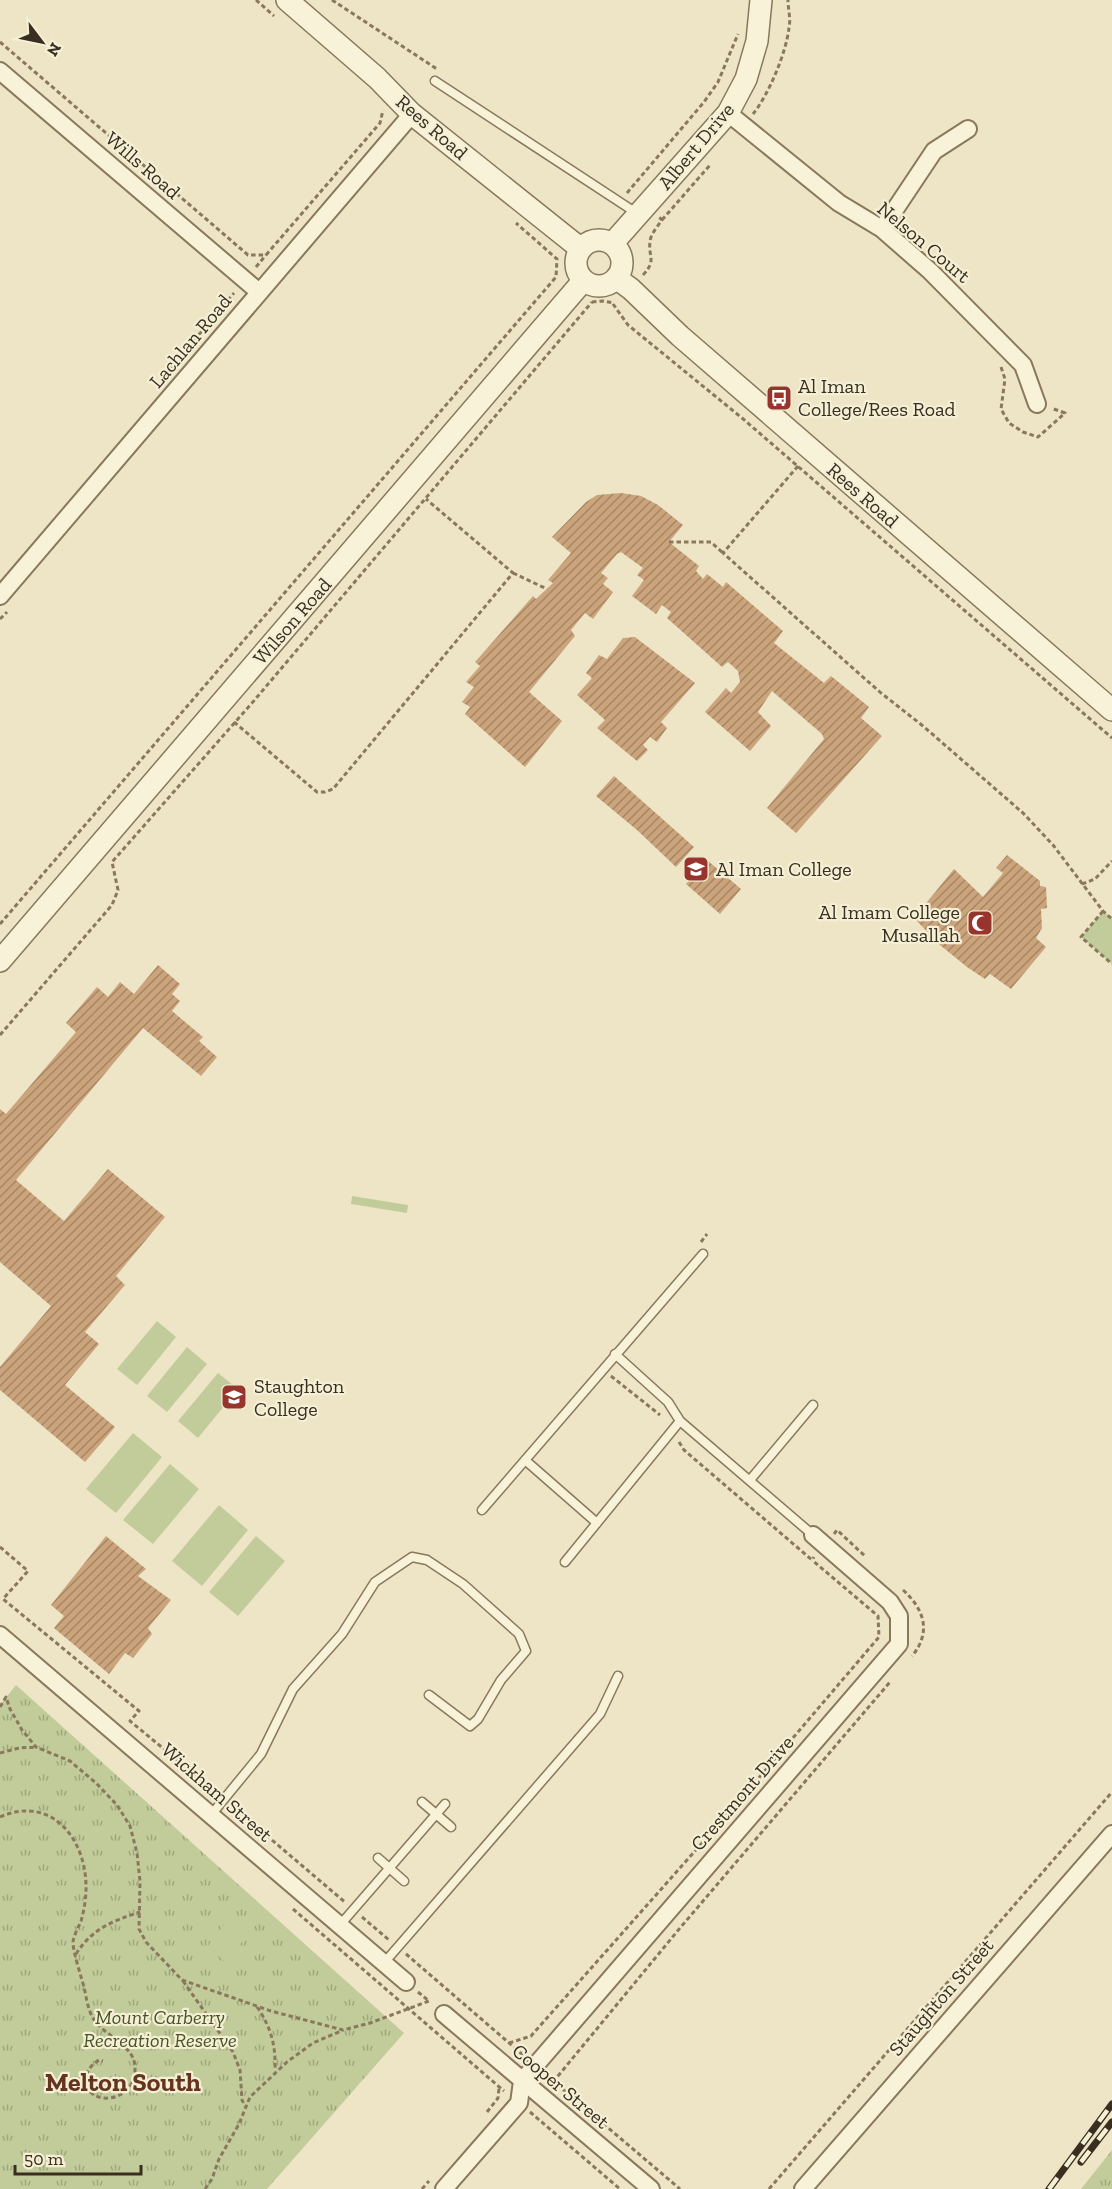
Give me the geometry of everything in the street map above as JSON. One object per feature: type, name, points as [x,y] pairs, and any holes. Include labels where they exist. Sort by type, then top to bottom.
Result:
[{"type":"street","name":"Rees Road","points":[[287,0],[377,78],[407,120],[581,249]]},
{"type":"street","name":"Albert Drive","points":[[612,244],[728,113],[746,79],[757,41],[761,0]]},
{"type":"street","name":"Wills Road","points":[[0,70],[259,292]]},
{"type":"street","name":"Nelson Court","points":[[728,113],[839,203],[882,229],[930,271],[1023,365],[1037,404]]},
{"type":"street","name":"Lachlan Road","points":[[0,596],[407,120]]},
{"type":"street","points":[[882,229],[934,151],[968,129]]},
{"type":"street","points":[[592,241],[606,241],[612,244],[621,257],[623,284],[589,285],[584,291],[576,269],[581,249],[592,241]]},
{"type":"street","name":"Rees Road","points":[[623,284],[689,344],[1112,710]]},
{"type":"street","name":"Wilson Road","points":[[0,961],[584,291]]},
{"type":"street","name":"Crestmont Drive","points":[[522,2080],[899,1644],[899,1616],[890,1602],[813,1535]]},
{"type":"street","name":"Wickham Street","points":[[0,1635],[406,1982]]},
{"type":"street","name":"Staughton Street","points":[[803,2189],[1112,1834]]},
{"type":"street","name":"Cooper Street","points":[[444,2014],[651,2189]]},
{"type":"street","points":[[444,2189],[519,2103],[522,2080]]},
{"type":"lane","points":[[435,81],[642,210]]},
{"type":"lane","points":[[482,1510],[703,1254]]},
{"type":"lane","points":[[615,1354],[668,1402],[680,1421],[813,1535]]},
{"type":"lane","points":[[750,1480],[813,1405]]},
{"type":"lane","points":[[565,1562],[680,1421]]},
{"type":"lane","points":[[525,1460],[597,1523]]},
{"type":"lane","points":[[211,1815],[261,1754],[293,1689],[342,1634],[375,1582],[412,1557],[428,1560],[463,1584],[519,1634],[526,1651],[501,1680],[478,1719],[470,1726],[429,1695]]},
{"type":"lane","points":[[384,1963],[600,1714],[618,1676]]},
{"type":"lane","points":[[422,1803],[451,1827]]},
{"type":"lane","points":[[339,1925],[445,1804]]},
{"type":"lane","points":[[378,1858],[404,1881]]},
{"type":"path","points":[[256,0],[282,22]]},
{"type":"path","points":[[332,0],[444,74]]},
{"type":"path","points":[[613,304],[623,284],[648,270],[651,261],[650,241],[662,220],[642,210],[627,193],[704,102],[718,82],[740,29]]},
{"type":"path","points":[[0,42],[248,255],[266,255],[380,123],[383,110]]},
{"type":"path","points":[[376,104],[383,110],[407,120]]},
{"type":"path","points":[[0,924],[556,277],[557,259],[513,221]]},
{"type":"path","points":[[0,1035],[112,905],[118,890],[112,862],[426,499],[584,291],[613,304],[628,325],[798,466],[1112,738]]},
{"type":"path","points":[[1000,365],[1005,379],[1001,410],[1009,423],[1023,432],[1038,437],[1065,413],[1037,404]]},
{"type":"path","points":[[723,553],[798,466]]},
{"type":"path","points":[[426,499],[513,573],[547,589]]},
{"type":"path","points":[[669,542],[711,542],[881,693],[923,726],[1023,813],[1053,845],[1103,911],[1112,919]]},
{"type":"path","points":[[234,722],[317,792],[333,789],[513,573]]},
{"type":"path","points":[[1082,884],[1095,879],[1112,861]]},
{"type":"path","points":[[1103,911],[1081,937],[1112,964]]},
{"type":"path","points":[[0,1547],[28,1571],[3,1599],[140,1711],[130,1721],[680,2189]]},
{"type":"path","points":[[509,2043],[531,2036],[734,1807],[879,1637],[878,1616],[812,1560]]},
{"type":"path","points":[[0,1707],[6,1697],[22,1730],[36,1747]]},
{"type":"path","points":[[0,1753],[19,1748],[36,1747],[70,1761],[117,1805],[130,1826],[137,1853],[140,1881],[138,1929],[146,1942],[182,1980],[233,2052],[240,2070],[242,2100],[245,2106]]},
{"type":"path","points":[[769,2189],[1112,1792]]},
{"type":"path","points":[[0,1817],[10,1813],[38,1811],[54,1817],[68,1831],[82,1858],[86,1887],[82,1919],[73,1943],[93,2017],[124,2047],[133,2059],[136,2068],[134,2077],[121,2095],[102,2098],[86,2085],[89,2068],[99,2060],[103,2061]]},
{"type":"path","points":[[76,1954],[86,1938],[94,1932],[140,1912]]},
{"type":"path","points":[[182,1980],[271,2011],[343,2030]]},
{"type":"path","points":[[406,1982],[444,2014]]},
{"type":"path","points":[[205,2189],[239,2124],[250,2097],[276,2070],[313,2043],[343,2030],[370,2023],[429,2001]]},
{"type":"path","points":[[256,2005],[274,2040],[277,2057],[276,2070]]},
{"type":"green space","points":[[1103,911],[1112,919],[1112,964],[1081,937]]},
{"type":"green space","points":[[352,1196],[408,1205],[407,1213],[351,1204]]},
{"type":"green space","points":[[157,1321],[176,1337],[137,1385],[117,1369]]},
{"type":"green space","points":[[187,1347],[207,1364],[167,1412],[147,1396]]},
{"type":"green space","points":[[218,1373],[238,1389],[198,1438],[178,1421]]},
{"type":"green space","points":[[133,1433],[162,1457],[116,1513],[86,1489]]},
{"type":"green space","points":[[170,1464],[199,1489],[153,1544],[123,1520]]},
{"type":"green space","points":[[219,1505],[248,1530],[202,1586],[172,1561]]},
{"type":"green space","points":[[256,1536],[285,1561],[238,1616],[209,1592]]},
{"type":"green space","name":"Mount Carberry Recreation Reserve","points":[[16,1685],[404,2033],[267,2189],[0,2189],[0,1705]]},
{"type":"green space","points":[[227,1920],[246,1937],[226,1962],[207,1947]]},
{"type":"green space","points":[[1112,2150],[1112,2189],[1081,2189]]},
{"type":"building","points":[[621,493],[641,496],[658,505],[683,525],[669,542],[699,566],[696,571],[703,579],[707,574],[723,587],[726,582],[783,631],[774,643],[824,683],[831,676],[869,707],[861,718],[882,736],[796,833],[767,808],[824,739],[822,734],[772,691],[758,712],[771,726],[750,751],[705,712],[726,688],[731,693],[740,682],[738,671],[728,662],[722,667],[667,618],[671,612],[662,605],[656,614],[632,596],[644,580],[637,575],[643,568],[621,552],[601,573],[608,578],[603,584],[613,592],[593,619],[585,613],[571,630],[575,636],[529,692],[562,721],[525,767],[465,714],[470,707],[462,702],[474,687],[466,682],[480,666],[475,662],[533,596],[536,599],[553,583],[548,580],[571,553],[552,537],[586,502],[597,495]]},
{"type":"building","points":[[635,637],[695,683],[661,722],[667,728],[657,742],[650,737],[643,745],[648,750],[637,761],[597,728],[605,720],[577,695],[592,678],[586,673],[599,655],[607,659],[623,638]]},
{"type":"building","points":[[614,776],[694,847],[676,867],[596,796]]},
{"type":"building","name":"Al Imam College Musallah","points":[[1007,855],[1040,881],[1040,886],[1046,887],[1047,908],[1041,909],[1042,928],[1036,938],[1046,947],[1011,989],[990,974],[985,979],[967,967],[940,945],[914,918],[954,869],[983,897],[1003,873],[996,868]]},
{"type":"building","points":[[707,860],[741,889],[720,914],[686,884]]},
{"type":"building","points":[[158,965],[180,984],[172,994],[180,1001],[172,1011],[203,1037],[199,1041],[217,1057],[201,1076],[143,1028],[16,1180],[64,1221],[108,1169],[165,1217],[116,1276],[125,1285],[85,1332],[99,1344],[65,1385],[115,1427],[85,1462],[0,1390],[0,1367],[51,1306],[0,1262],[0,1109],[6,1114],[76,1032],[66,1023],[97,987],[108,997],[120,982],[134,994]]},
{"type":"building","points":[[106,1536],[146,1569],[138,1576],[171,1600],[148,1628],[152,1634],[133,1658],[125,1653],[109,1674],[54,1628],[64,1616],[51,1605]]},
{"type":"railway","points":[[1049,2189],[1112,2104]]},
{"type":"railway","points":[[1081,2162],[1112,2122]]},
{"type":"place","name":"Al Iman College/Rees Road","points":[[779,398]]},
{"type":"place","name":"Al Iman College","points":[[696,869]]},
{"type":"place","name":"Al Imam College Musallah","points":[[980,923]]},
{"type":"place","name":"Staughton College","points":[[234,1397]]},
{"type":"district","name":"Melton South","points":[[123,2082]]}]
